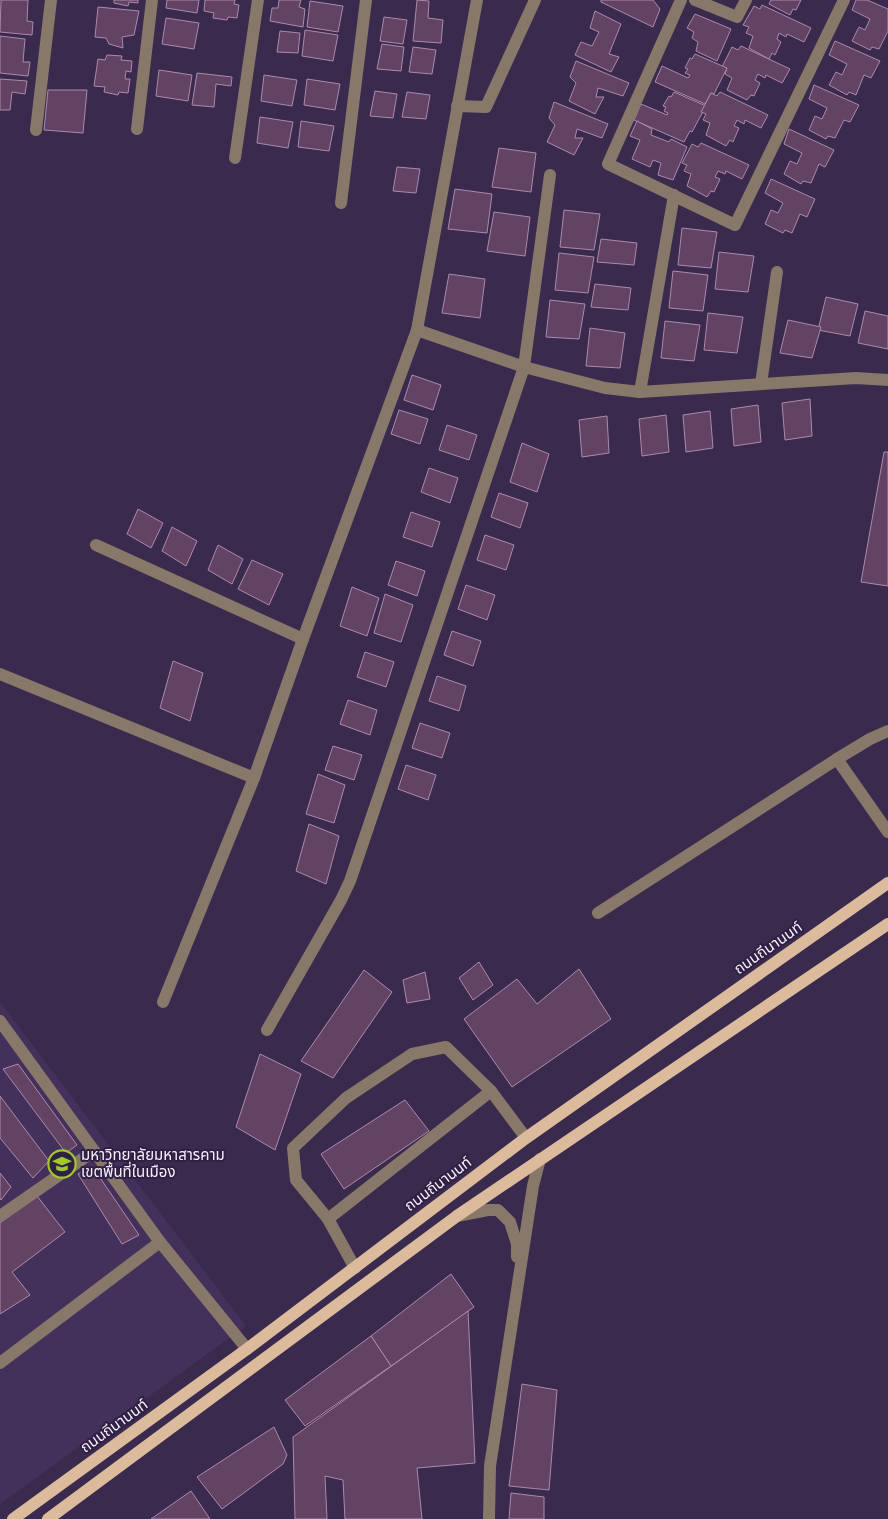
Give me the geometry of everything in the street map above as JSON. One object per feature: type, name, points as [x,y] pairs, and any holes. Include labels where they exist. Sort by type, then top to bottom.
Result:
[{"type":"main road","name":"ถนนถีนานนท์","points":[[13,1519],[247,1349],[526,1138],[888,883]]},
{"type":"main road","points":[[48,1519],[457,1216],[888,924]]},
{"type":"street","points":[[36,130],[51,0]]},
{"type":"street","points":[[137,129],[152,0]]},
{"type":"street","points":[[236,158],[258,0]]},
{"type":"street","points":[[341,203],[366,0]]},
{"type":"street","points":[[163,1002],[254,778],[417,330],[477,0]]},
{"type":"street","points":[[457,106],[486,107],[535,0]]},
{"type":"street","points":[[681,0],[608,164],[735,224],[844,0]]},
{"type":"street","points":[[695,0],[737,17],[746,0]]},
{"type":"street","points":[[267,1030],[350,881],[524,367],[550,175]]},
{"type":"street","points":[[640,392],[674,195]]},
{"type":"street","points":[[761,384],[777,272]]},
{"type":"street","points":[[417,330],[524,367],[605,388],[640,392],[856,378],[888,380]]},
{"type":"street","points":[[96,545],[303,639]]},
{"type":"street","points":[[0,674],[254,778]]},
{"type":"street","points":[[598,913],[838,758],[870,739],[888,731]]},
{"type":"street","points":[[838,758],[888,832]]},
{"type":"street","points":[[0,1021],[160,1242],[247,1349]]},
{"type":"street","points":[[355,1268],[328,1219],[296,1180],[293,1148],[346,1098],[412,1054],[446,1047],[491,1091],[526,1138]]},
{"type":"street","points":[[328,1219],[491,1091]]},
{"type":"street","points":[[0,1216],[94,1151]]},
{"type":"street","points":[[489,1519],[490,1466],[533,1186],[540,1159]]},
{"type":"street","points":[[457,1216],[498,1210],[510,1222],[516,1244],[518,1287]]},
{"type":"street","points":[[0,1363],[160,1242]]},
{"type":"shaded area","name":"มหาวิทยาลัยมหาสารคาม เขตพื้นที่ในเมือง","points":[[0,1002],[246,1326],[0,1504]]},
{"type":"building","points":[[1,0],[28,0],[27,21],[33,22],[32,35],[0,32]]},
{"type":"building","points":[[114,0],[138,0],[138,3],[129,2],[128,6],[114,3]]},
{"type":"building","points":[[167,0],[199,0],[197,13],[166,8]]},
{"type":"building","points":[[205,0],[235,0],[234,4],[239,5],[237,18],[228,17],[227,20],[213,18],[214,13],[204,11]]},
{"type":"building","points":[[279,0],[301,0],[299,7],[305,9],[303,27],[270,21],[272,8],[278,8]]},
{"type":"building","points":[[417,0],[429,1],[428,18],[443,20],[441,43],[413,41]]},
{"type":"building","points":[[601,0],[653,0],[660,9],[653,27],[601,2]]},
{"type":"building","points":[[771,0],[801,0],[796,10],[793,9],[790,15],[769,4]]},
{"type":"building","points":[[856,0],[867,0],[888,9],[888,31],[879,49],[872,47],[870,50],[852,41],[859,27],[865,30],[870,19],[852,10]]},
{"type":"building","points":[[310,1],[343,6],[338,32],[307,27]]},
{"type":"building","points":[[762,5],[811,28],[804,42],[787,34],[786,37],[779,33],[777,39],[781,42],[775,55],[772,53],[769,59],[749,48],[753,36],[746,33],[749,27],[743,25],[754,6],[760,9]]},
{"type":"building","points":[[98,7],[139,11],[134,35],[122,37],[123,48],[109,44],[106,38],[95,37]]},
{"type":"building","points":[[595,11],[621,24],[609,54],[619,57],[611,72],[575,55],[581,42],[592,46],[599,32],[590,28]]},
{"type":"building","points":[[695,14],[731,29],[717,61],[696,51],[698,42],[692,38],[694,32],[687,28]]},
{"type":"building","points":[[384,17],[407,20],[403,44],[380,41]]},
{"type":"building","points":[[166,18],[199,23],[194,49],[162,44]]},
{"type":"building","points":[[305,30],[338,35],[333,61],[302,56]]},
{"type":"building","points":[[280,31],[300,33],[298,53],[277,52]]},
{"type":"building","points":[[0,36],[25,39],[23,62],[30,62],[28,76],[0,73]]},
{"type":"building","points":[[835,41],[880,61],[871,78],[864,75],[856,95],[849,92],[847,95],[829,85],[836,72],[842,75],[847,64],[829,55]]},
{"type":"building","points":[[382,44],[404,47],[401,71],[377,69]]},
{"type":"building","points":[[741,46],[790,69],[782,83],[766,75],[765,78],[758,74],[755,80],[760,83],[754,96],[751,95],[747,100],[727,90],[732,78],[725,74],[727,68],[722,67],[732,47],[738,50]]},
{"type":"building","points":[[413,47],[436,50],[432,74],[409,72]]},
{"type":"building","points":[[695,54],[727,68],[714,94],[711,93],[705,104],[655,82],[662,66],[688,78],[690,75],[685,73],[688,69],[685,68],[690,58],[692,59]]},
{"type":"building","points":[[107,55],[122,56],[121,60],[132,61],[131,72],[126,71],[125,79],[130,79],[128,93],[119,92],[118,95],[104,92],[105,87],[94,86],[98,59],[105,60]]},
{"type":"building","points":[[576,61],[629,83],[623,96],[598,88],[596,97],[604,97],[595,114],[569,101],[576,83],[570,77]]},
{"type":"building","points":[[159,70],[192,75],[188,101],[156,96]]},
{"type":"building","points":[[197,73],[232,77],[231,86],[216,84],[214,107],[192,105]]},
{"type":"building","points":[[264,75],[297,80],[292,106],[261,101]]},
{"type":"building","points":[[0,79],[27,81],[25,94],[12,92],[10,110],[0,110]]},
{"type":"building","points":[[307,79],[340,84],[335,110],[304,105]]},
{"type":"building","points":[[814,85],[859,105],[850,122],[844,120],[835,138],[828,136],[826,139],[809,130],[815,116],[822,119],[827,108],[809,99]]},
{"type":"building","points":[[48,90],[87,90],[83,133],[44,130]]},
{"type":"building","points":[[375,91],[397,94],[393,118],[370,116]]},
{"type":"building","points":[[407,92],[430,95],[426,119],[402,117]]},
{"type":"building","points":[[674,92],[706,106],[692,132],[690,131],[684,142],[634,120],[641,104],[667,115],[668,113],[664,111],[666,107],[663,106]]},
{"type":"building","points":[[720,92],[768,115],[761,128],[745,120],[744,124],[737,120],[734,126],[739,128],[733,142],[730,140],[726,146],[706,135],[710,123],[703,120],[706,114],[701,112],[711,93],[717,96]]},
{"type":"building","points":[[554,102],[608,124],[602,138],[577,129],[575,138],[583,138],[574,155],[547,142],[555,125],[549,118]]},
{"type":"building","points":[[260,117],[293,122],[288,148],[257,143]]},
{"type":"building","points":[[301,121],[334,126],[329,151],[298,147]]},
{"type":"building","points":[[637,121],[652,129],[651,135],[669,142],[671,139],[687,147],[673,180],[658,175],[661,163],[653,160],[650,167],[632,159],[640,140],[630,136]]},
{"type":"building","points":[[789,129],[834,150],[825,167],[819,164],[811,183],[803,181],[801,184],[784,174],[790,161],[797,164],[802,153],[784,144]]},
{"type":"building","points":[[701,143],[749,165],[742,179],[726,171],[725,174],[718,171],[715,177],[720,179],[714,192],[711,191],[707,197],[687,186],[691,174],[684,171],[687,165],[682,163],[692,144],[698,147]]},
{"type":"building","points":[[499,148],[536,153],[531,192],[492,187]]},
{"type":"building","points":[[397,167],[420,169],[416,193],[393,191]]},
{"type":"building","points":[[771,179],[815,199],[807,217],[800,214],[792,233],[785,230],[783,233],[765,224],[771,210],[778,213],[783,203],[765,193]]},
{"type":"building","points":[[455,189],[492,194],[487,233],[448,229]]},
{"type":"building","points":[[564,210],[600,214],[594,250],[560,247]]},
{"type":"building","points":[[494,212],[530,217],[525,256],[487,251]]},
{"type":"building","points":[[682,228],[717,232],[711,268],[678,265]]},
{"type":"building","points":[[601,239],[637,243],[634,265],[597,262]]},
{"type":"building","points":[[719,252],[754,256],[748,292],[715,289]]},
{"type":"building","points":[[559,253],[594,257],[588,293],[555,290]]},
{"type":"building","points":[[673,271],[708,275],[703,311],[669,308]]},
{"type":"building","points":[[449,274],[485,279],[480,318],[442,313]]},
{"type":"building","points":[[595,284],[631,288],[628,310],[591,307]]},
{"type":"building","points":[[826,297],[858,304],[850,336],[818,330]]},
{"type":"building","points":[[550,300],[585,304],[579,339],[546,337]]},
{"type":"building","points":[[865,311],[888,316],[888,349],[858,343]]},
{"type":"building","points":[[708,313],[743,317],[737,353],[704,350]]},
{"type":"building","points":[[788,320],[821,327],[812,358],[780,353]]},
{"type":"building","points":[[665,321],[700,325],[694,361],[661,358]]},
{"type":"building","points":[[590,328],[625,333],[620,368],[586,366]]},
{"type":"building","points":[[412,375],[441,385],[433,410],[404,400]]},
{"type":"building","points":[[810,399],[812,436],[785,440],[782,403]]},
{"type":"building","points":[[758,405],[761,442],[734,446],[731,409]]},
{"type":"building","points":[[399,410],[428,419],[420,444],[391,434]]},
{"type":"building","points":[[710,411],[713,448],[686,452],[683,415]]},
{"type":"building","points":[[666,415],[669,452],[642,456],[639,419]]},
{"type":"building","points":[[607,416],[609,453],[582,457],[579,420]]},
{"type":"building","points":[[447,425],[477,435],[469,460],[439,450]]},
{"type":"building","points":[[522,443],[549,454],[537,492],[510,482]]},
{"type":"building","points":[[884,452],[888,452],[888,586],[861,582]]},
{"type":"building","points":[[429,468],[458,478],[450,503],[421,492]]},
{"type":"building","points":[[499,493],[528,503],[520,528],[491,517]]},
{"type":"building","points":[[138,509],[163,523],[151,548],[127,534]]},
{"type":"building","points":[[411,512],[440,522],[432,547],[403,537]]},
{"type":"building","points":[[172,527],[197,541],[186,566],[162,551]]},
{"type":"building","points":[[485,535],[514,545],[506,570],[477,560]]},
{"type":"building","points":[[218,545],[243,559],[232,584],[208,570]]},
{"type":"building","points":[[252,560],[283,574],[269,605],[238,589]]},
{"type":"building","points":[[396,561],[425,571],[417,596],[388,585]]},
{"type":"building","points":[[466,585],[495,595],[487,620],[458,609]]},
{"type":"building","points":[[352,587],[379,598],[367,636],[340,626]]},
{"type":"building","points":[[385,594],[413,605],[401,642],[374,633]]},
{"type":"building","points":[[452,631],[481,641],[473,666],[444,655]]},
{"type":"building","points":[[365,652],[394,662],[386,687],[357,677]]},
{"type":"building","points":[[173,661],[203,673],[190,721],[160,708]]},
{"type":"building","points":[[437,676],[466,686],[459,711],[429,701]]},
{"type":"building","points":[[348,700],[377,710],[370,735],[340,724]]},
{"type":"building","points":[[420,723],[450,733],[442,758],[412,748]]},
{"type":"building","points":[[333,746],[362,755],[354,780],[325,770]]},
{"type":"building","points":[[406,765],[436,775],[428,800],[398,789]]},
{"type":"building","points":[[318,774],[345,785],[334,823],[306,814]]},
{"type":"building","points":[[309,824],[339,836],[326,884],[296,871]]},
{"type":"building","points":[[479,962],[493,985],[473,1000],[459,978]]},
{"type":"building","points":[[579,969],[611,1019],[512,1087],[464,1019],[517,979],[537,1004]]},
{"type":"building","points":[[364,970],[392,992],[333,1078],[301,1061]]},
{"type":"building","points":[[425,972],[430,999],[407,1003],[403,980]]},
{"type":"building","points":[[260,1054],[301,1074],[275,1150],[236,1127]]},
{"type":"building","points":[[18,1064],[77,1145],[66,1153],[3,1069]]},
{"type":"building","points":[[0,1096],[49,1161],[33,1178],[0,1138]]},
{"type":"building","points":[[405,1100],[429,1131],[344,1189],[321,1154]]},
{"type":"building","points":[[92,1166],[139,1235],[122,1244],[78,1174]]},
{"type":"building","points":[[0,1173],[11,1187],[1,1200],[0,1199]]},
{"type":"building","points":[[37,1196],[65,1232],[12,1272],[30,1295],[0,1314],[0,1223]]},
{"type":"building","points":[[451,1274],[474,1307],[391,1366],[371,1336]]},
{"type":"building","points":[[468,1311],[475,1463],[417,1468],[422,1519],[345,1519],[343,1480],[325,1476],[327,1519],[295,1519],[293,1437]]},
{"type":"building","points":[[371,1336],[391,1366],[305,1426],[285,1400]]},
{"type":"building","points":[[522,1384],[557,1390],[549,1490],[509,1486]]},
{"type":"building","points":[[274,1427],[287,1455],[283,1464],[222,1509],[197,1477]]},
{"type":"building","points":[[191,1491],[210,1519],[151,1519]]},
{"type":"building","points":[[511,1493],[544,1497],[544,1519],[509,1519]]},
{"type":"place","name":"มหาวิทยาลัยมหาสารคาม เขตพื้นที่ในเมือง","points":[[62,1164]]}]
